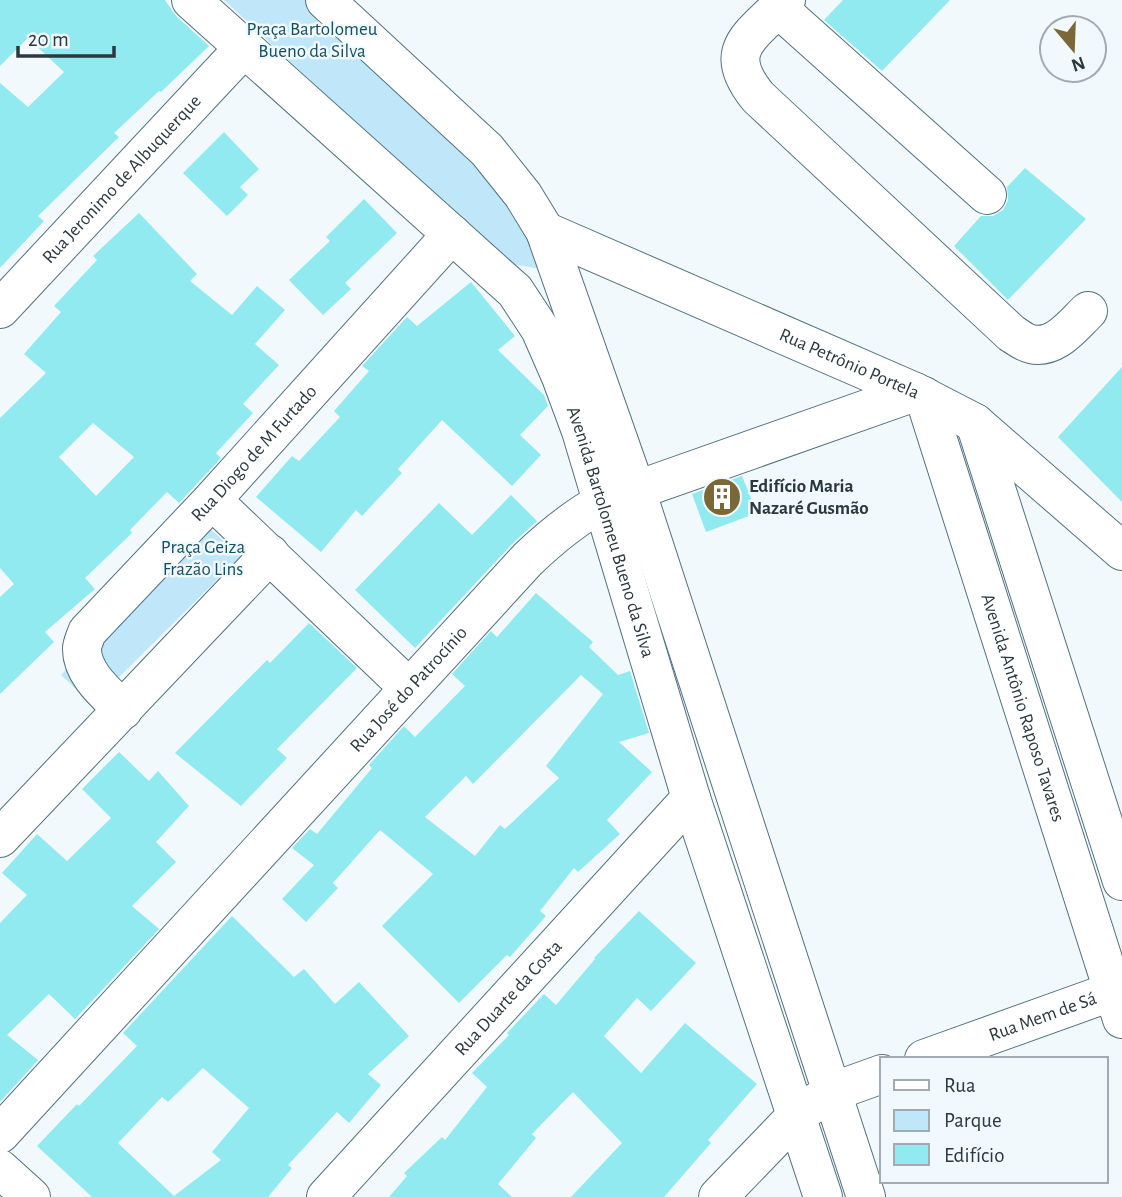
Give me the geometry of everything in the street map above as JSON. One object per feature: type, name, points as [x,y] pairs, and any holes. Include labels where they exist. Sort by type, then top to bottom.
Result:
[{"type":"street","name":"Avenida Bartolomeu Bueno da Silva","points":[[191,0],[515,291],[540,329],[620,496],[832,1092],[866,1197]]},
{"type":"street","name":"Avenida Bartolomeu Bueno da Silva","points":[[325,0],[486,150],[523,195],[550,249],[620,496],[691,798],[823,1197]]},
{"type":"street","points":[[987,195],[782,4],[742,47],[739,62],[745,82],[758,97],[1011,333],[1032,344],[1049,344],[1088,311]]},
{"type":"street","name":"Rua Jeronimo de Albuquerque","points":[[0,309],[244,48]]},
{"type":"street","name":"Rua Diogo de M Furtado","points":[[122,710],[97,684],[87,667],[82,648],[87,632],[212,500],[452,234]]},
{"type":"street","points":[[515,291],[550,249]]},
{"type":"street","name":"Rua Petrônio Portela","points":[[550,249],[919,394],[975,423],[1122,551]]},
{"type":"street","name":"Rua José do Patrocínio","points":[[0,1134],[528,559],[575,517],[620,496],[919,394]]},
{"type":"street","name":"Avenida Antônio Raposo Tavares","points":[[919,394],[1119,999]]},
{"type":"street","points":[[975,423],[1122,881]]},
{"type":"street","points":[[212,500],[409,688]]},
{"type":"street","points":[[0,838],[270,554]]},
{"type":"street","name":"Rua Duarte da Costa","points":[[326,1197],[691,798]]},
{"type":"street","name":"Rua Mem de Sá","points":[[931,1057],[1119,999]]},
{"type":"street","points":[[718,1197],[797,1114],[832,1092],[880,1075]]},
{"type":"street","points":[[0,1169],[31,1197]]},
{"type":"green space","name":"Praça Bartolomeu Bueno da Silva","points":[[224,0],[315,0],[504,177],[551,271],[507,263]]},
{"type":"green space","name":"Praça Geiza Frazão Lins","points":[[201,521],[241,556],[92,704],[61,675]]},
{"type":"building","points":[[0,0],[165,0],[176,16],[209,46],[114,133],[119,137],[38,216],[44,221],[0,268],[0,83],[28,107],[64,72],[28,38],[0,66]]},
{"type":"building","points":[[843,0],[950,0],[882,71],[824,20]]},
{"type":"building","points":[[224,132],[259,169],[240,187],[248,195],[227,216],[183,173]]},
{"type":"building","points":[[1025,168],[1086,219],[1008,300],[954,246],[981,216],[993,216],[1003,210],[1008,200],[1007,187]]},
{"type":"building","points":[[364,199],[397,233],[345,283],[351,289],[323,315],[289,280],[330,241],[326,237]]},
{"type":"building","points":[[139,213],[197,274],[190,281],[232,315],[257,286],[285,310],[255,344],[279,365],[243,404],[253,413],[216,453],[221,458],[179,503],[167,492],[130,530],[132,533],[85,578],[95,589],[45,632],[54,642],[0,694],[0,597],[14,584],[0,568],[0,418],[46,373],[24,354],[61,312],[54,306],[97,260],[93,256]],"holes":[[[93,423],[134,457],[96,496],[59,457]]]},
{"type":"building","points":[[471,282],[515,336],[498,350],[544,395],[548,406],[520,435],[541,455],[512,486],[442,420],[398,469],[402,473],[362,516],[356,510],[321,552],[256,497],[292,456],[299,461],[340,417],[334,411],[369,371],[362,366],[407,317],[417,326]]},
{"type":"building","points":[[1122,367],[1122,502],[1058,437]]},
{"type":"building","name":"Edifício Maria Nazaré Gusmão","points":[[742,476],[757,513],[706,532],[692,494]]},
{"type":"building","points":[[511,495],[537,521],[415,648],[355,590],[439,503],[472,535]]},
{"type":"building","points":[[536,593],[593,642],[589,647],[618,675],[630,671],[649,733],[619,742],[652,772],[607,820],[620,834],[578,872],[574,868],[540,911],[546,916],[510,957],[507,955],[459,1003],[382,926],[433,874],[380,830],[333,883],[338,888],[306,922],[282,899],[314,865],[292,848],[310,829],[317,834],[372,768],[369,765],[404,726],[415,737],[465,686],[452,674],[491,631],[497,637]],"holes":[[[581,675],[603,694],[546,766],[559,778],[505,829],[500,825],[475,856],[425,817],[466,776],[473,784]]]},
{"type":"building","points":[[309,623],[357,668],[277,749],[287,758],[241,806],[175,753],[267,660],[270,663]]},
{"type":"building","points":[[119,752],[149,781],[158,771],[189,806],[156,842],[176,862],[132,906],[159,929],[75,1019],[49,994],[7,1035],[38,1060],[0,1102],[0,923],[27,895],[2,873],[37,834],[67,861],[111,818],[82,789]]},
{"type":"building","points":[[639,911],[696,963],[651,1011],[637,998],[604,1036],[641,1073],[685,1023],[757,1084],[708,1140],[711,1143],[664,1197],[571,1197],[622,1143],[573,1092],[532,1134],[536,1138],[498,1184],[512,1197],[389,1197],[407,1176],[404,1173],[442,1137],[445,1140],[487,1087],[472,1073],[544,994],[556,1005],[594,958]]},
{"type":"building","points":[[232,916],[294,977],[304,969],[335,1004],[359,982],[409,1036],[368,1074],[381,1085],[349,1123],[337,1112],[288,1165],[292,1168],[268,1197],[92,1197],[37,1146],[137,1046],[123,1033]],"holes":[[[203,1068],[249,1108],[212,1152],[221,1160],[174,1196],[118,1143],[162,1097],[168,1102]]]},
{"type":"place","name":"Edifício Maria Nazaré Gusmão","points":[[722,497]]}]
